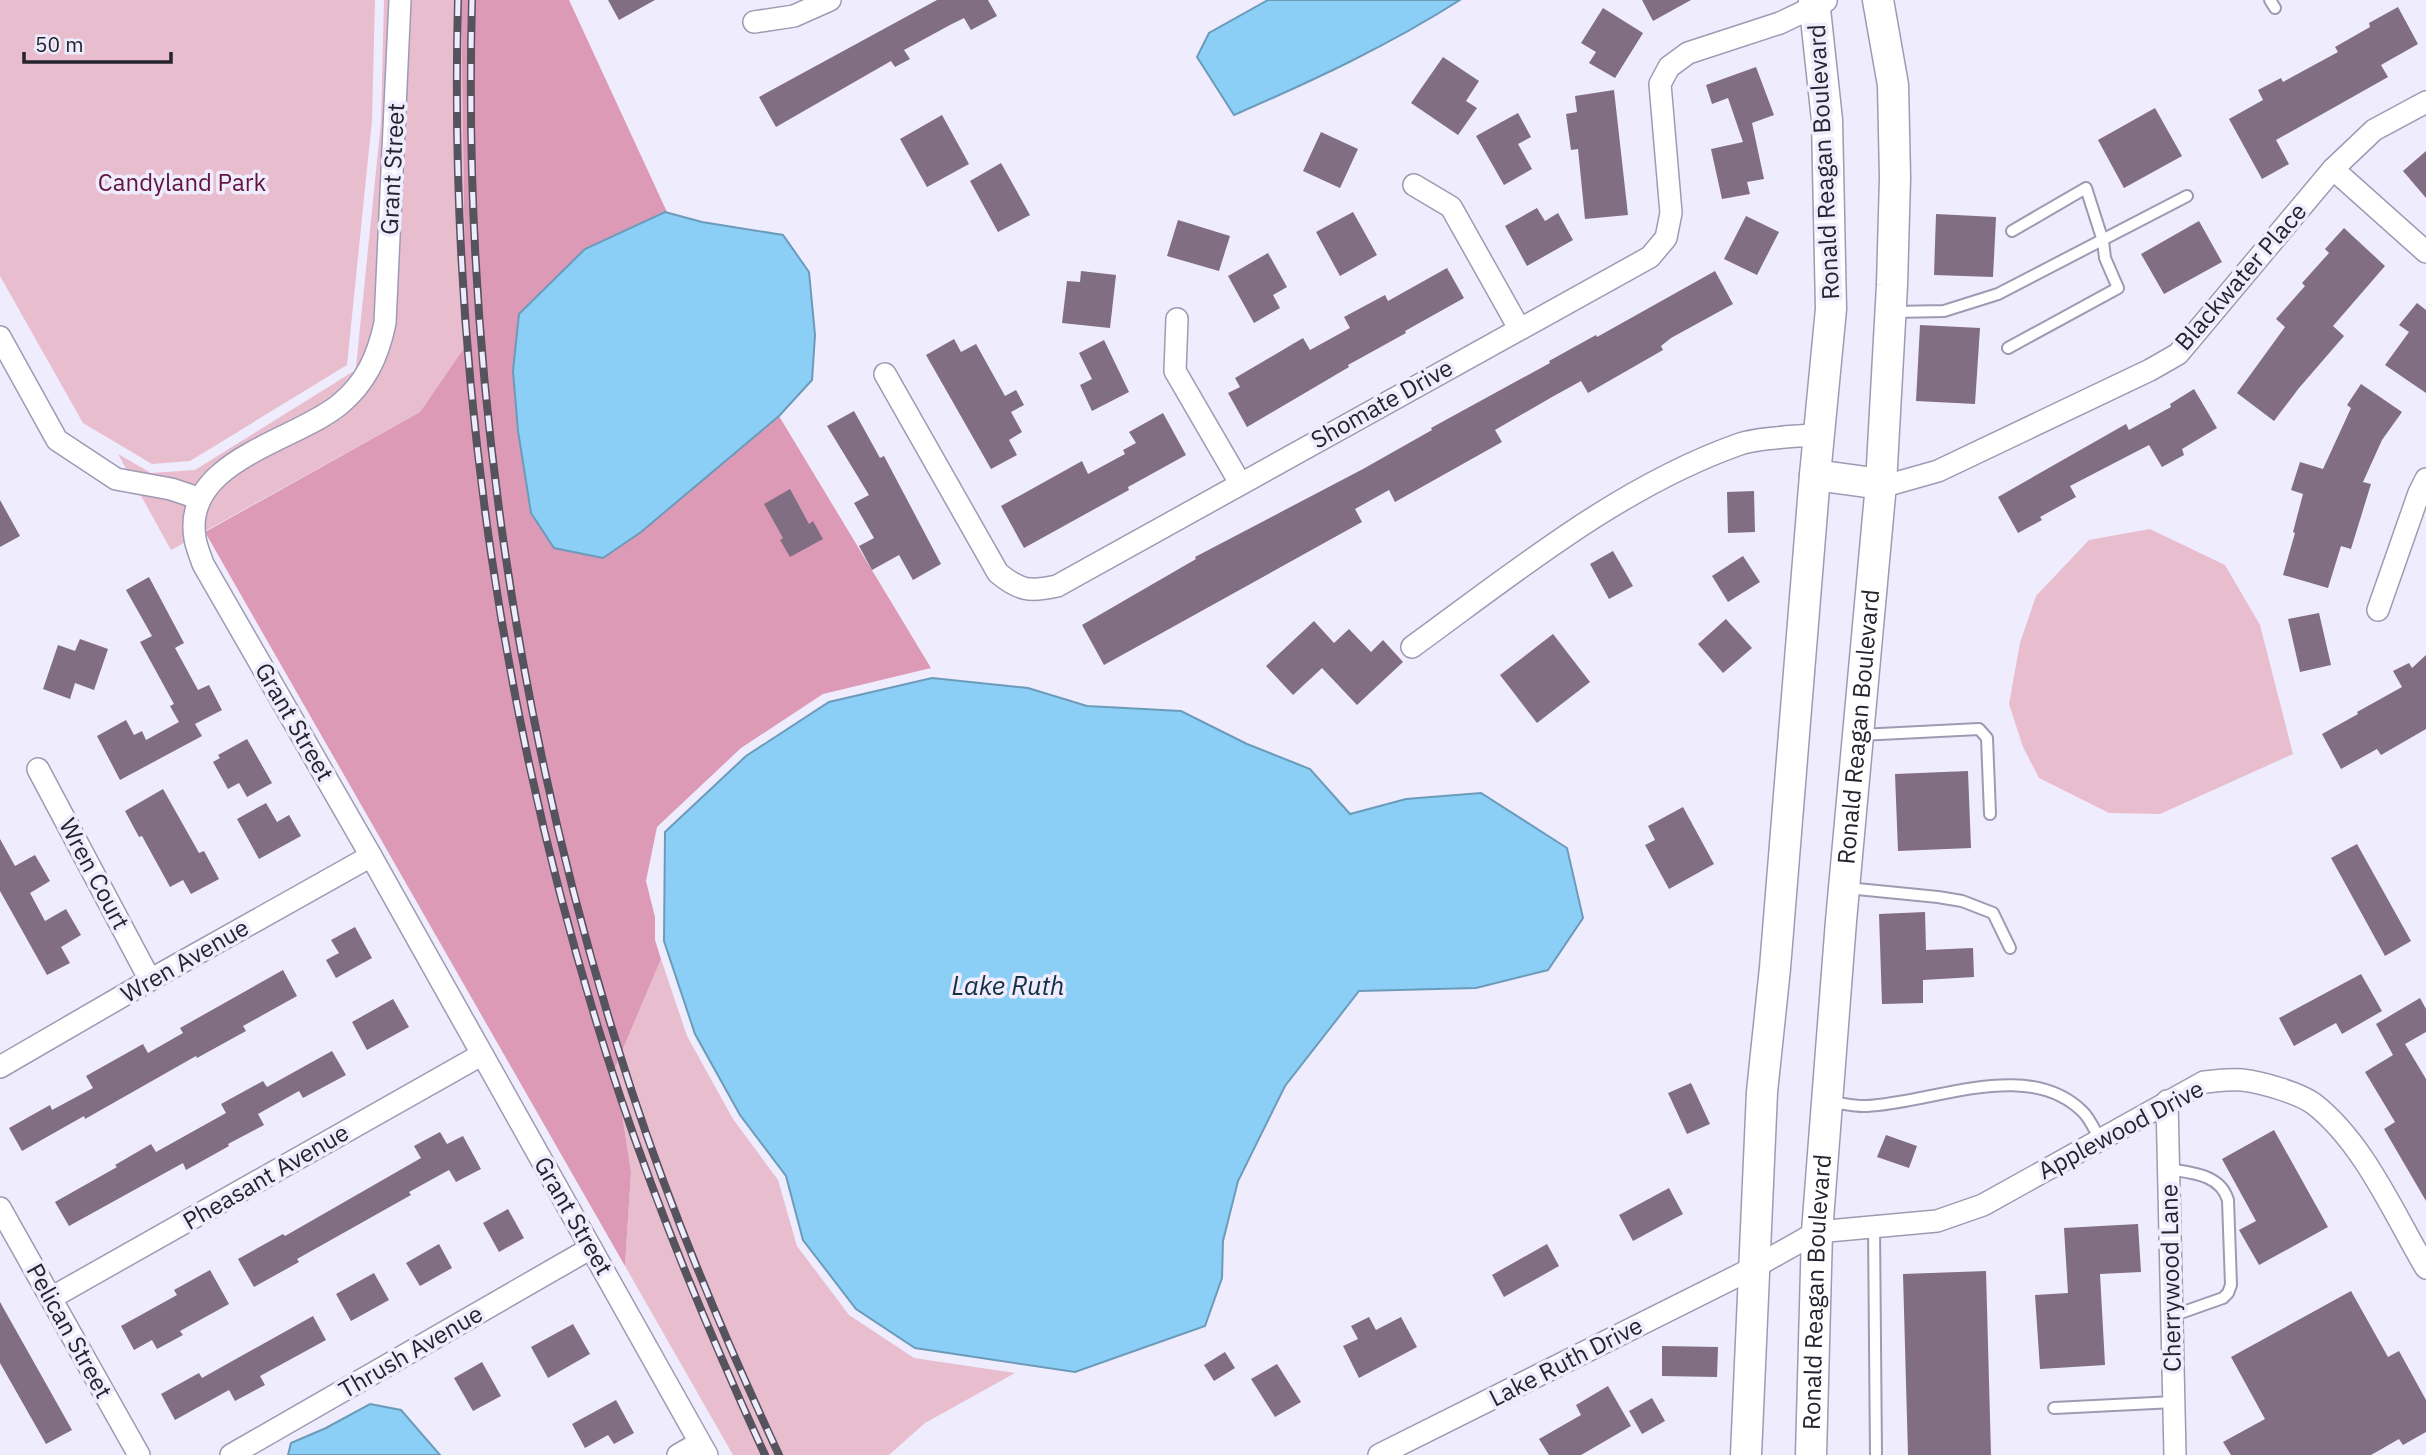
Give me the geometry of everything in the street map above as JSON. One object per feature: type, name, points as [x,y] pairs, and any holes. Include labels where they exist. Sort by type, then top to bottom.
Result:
[{"type":"main road","name":"Ronald Reagan Boulevard","points":[[1811,1455],[1817,1232],[1826,1101],[1881,484],[1891,313],[1895,178],[1894,85],[1878,0]]},
{"type":"main road","name":"Ronald Reagan Boulevard","points":[[1746,1455],[1762,1091],[1775,968],[1831,309],[1830,221],[1819,2]]},
{"type":"main road","points":[[1815,475],[1881,484]]},
{"type":"street","name":"Grant Street","points":[[400,0],[386,323],[379,352],[365,378],[340,404],[237,461],[209,483],[198,498],[195,539],[203,564],[703,1449]]},
{"type":"street","points":[[754,22],[794,16],[830,0]]},
{"type":"street","name":"Shomate Drive","points":[[885,374],[998,573],[1014,586],[1034,591],[1057,586],[1650,257],[1666,238],[1671,213],[1660,84],[1669,67],[1688,53],[1780,23],[1819,2]]},
{"type":"street","name":"Blackwater Place","points":[[1881,484],[1892,484],[1938,471],[2150,370],[2178,354],[2333,169],[2374,130],[2426,102]]},
{"type":"street","points":[[2333,169],[2426,252]]},
{"type":"street","points":[[1414,185],[1451,207],[1519,328]]},
{"type":"street","points":[[1177,319],[1175,371],[1240,483]]},
{"type":"street","points":[[0,337],[57,440],[116,479],[171,489],[198,498]]},
{"type":"street","points":[[1412,647],[1571,533],[1653,483],[1742,443],[1820,434]]},
{"type":"street","points":[[2378,610],[2426,479]]},
{"type":"street","name":"Wren Court","points":[[38,769],[150,980]]},
{"type":"street","name":"Wren Avenue","points":[[0,1067],[370,856]]},
{"type":"street","name":"Pheasant Avenue","points":[[51,1298],[481,1055]]},
{"type":"street","name":"Applewood Drive","points":[[1817,1232],[1937,1221],[1983,1205],[2204,1082],[2242,1080],[2279,1089],[2311,1102],[2343,1130],[2363,1159],[2426,1268]]},
{"type":"street","name":"Cherrywood Lane","points":[[2167,1101],[2175,1455]]},
{"type":"street","name":"Pelican Street","points":[[0,1208],[139,1455]]},
{"type":"street","name":"Lake Ruth Drive","points":[[1379,1455],[1753,1268],[1817,1232]]},
{"type":"street","name":"Thrush Avenue","points":[[231,1455],[591,1248]]},
{"type":"street","points":[[678,1455],[703,1449]]},
{"type":"lane","points":[[2008,348],[2118,288],[2105,258],[2104,241],[2085,188],[2012,231]]},
{"type":"lane","points":[[1891,313],[1944,311],[1998,294],[2186,196]]},
{"type":"lane","points":[[1858,735],[1979,729],[1987,737],[1990,814]]},
{"type":"lane","points":[[1844,888],[1962,901],[1993,914],[2010,948]]},
{"type":"lane","points":[[1826,1101],[1864,1106],[1903,1102],[2009,1083],[2057,1093],[2084,1112],[2100,1139]]},
{"type":"lane","points":[[2168,1169],[2203,1175],[2217,1181],[2225,1191],[2228,1200],[2231,1285],[2223,1298],[2172,1316]]},
{"type":"lane","points":[[1874,1227],[1876,1455]]},
{"type":"lane","points":[[2054,1408],[2174,1402]]},
{"type":"green space","name":"Candyland Park","points":[[0,0],[375,0],[372,120],[347,365],[190,461],[152,464],[83,423],[0,276]]},
{"type":"green space","points":[[384,0],[390,0],[375,320],[363,357],[354,371],[381,122]]},
{"type":"green space","points":[[411,0],[461,0],[466,345],[420,412],[171,550],[118,454],[151,473],[195,470],[354,371],[325,404],[340,420],[377,377],[396,325]]},
{"type":"green space","points":[[2150,529],[2225,565],[2260,625],[2293,754],[2160,814],[2109,813],[2039,778],[2023,747],[2009,704],[2020,643],[2036,596],[2089,540]]},
{"type":"green space","points":[[661,959],[687,1036],[733,1119],[778,1180],[797,1246],[849,1315],[914,1358],[1015,1373],[925,1423],[889,1455],[733,1455],[625,1266],[631,1172],[615,1068]]},
{"type":"shaded area","points":[[461,0],[569,0],[667,212],[585,249],[519,314],[513,372],[603,558],[641,532],[779,416],[931,668],[823,694],[741,748],[657,827],[646,881],[655,917],[655,940],[661,959],[615,1068],[631,1172],[625,1266],[205,532],[420,412],[466,345]]},
{"type":"water","points":[[1268,0],[1460,0],[1349,62],[1234,115],[1197,57],[1209,33]]},
{"type":"water","points":[[665,212],[702,222],[783,235],[809,272],[815,335],[812,380],[779,416],[641,532],[603,558],[554,548],[531,513],[518,431],[513,371],[519,314],[585,249]]},
{"type":"water","name":"Lake Ruth","points":[[932,678],[1028,688],[1087,706],[1181,711],[1247,744],[1310,769],[1350,814],[1406,799],[1481,793],[1567,848],[1583,918],[1548,970],[1476,988],[1359,991],[1285,1086],[1238,1181],[1223,1241],[1222,1278],[1205,1326],[1075,1372],[915,1348],[856,1309],[803,1240],[786,1176],[740,1115],[695,1034],[664,941],[665,832],[746,756],[829,702]]},
{"type":"water","points":[[370,1404],[401,1410],[440,1455],[288,1455],[291,1443]]},
{"type":"building","points":[[608,0],[655,0],[619,20]]},
{"type":"building","points":[[937,0],[988,0],[997,16],[971,30],[964,18],[950,25],[904,50],[910,59],[895,67],[891,61],[776,127],[759,97]]},
{"type":"building","points":[[1642,0],[1691,0],[1653,21]]},
{"type":"building","points":[[2398,7],[2418,44],[2381,65],[2388,77],[2276,140],[2289,164],[2262,179],[2229,119],[2263,100],[2258,90],[2281,78],[2283,82],[2338,52],[2335,47]]},
{"type":"building","points":[[1603,8],[1643,33],[1615,78],[1589,63],[1596,52],[1581,43]]},
{"type":"building","points":[[1443,57],[1479,81],[1466,101],[1477,108],[1458,135],[1411,103]]},
{"type":"building","points":[[1756,67],[1774,115],[1752,123],[1764,179],[1747,182],[1750,194],[1722,199],[1711,149],[1743,142],[1728,98],[1712,104],[1706,85]]},
{"type":"building","points":[[1614,90],[1628,215],[1585,219],[1578,149],[1571,150],[1566,114],[1577,112],[1575,96]]},
{"type":"building","points":[[2155,108],[2182,156],[2124,188],[2098,140]]},
{"type":"building","points":[[1518,113],[1531,137],[1518,144],[1532,169],[1504,185],[1476,136]]},
{"type":"building","points":[[942,115],[969,164],[927,187],[900,139]]},
{"type":"building","points":[[1321,132],[1358,149],[1340,188],[1303,171]]},
{"type":"building","points":[[2426,151],[2426,198],[2403,171]]},
{"type":"building","points":[[1001,163],[1030,215],[998,232],[970,181]]},
{"type":"building","points":[[1537,208],[1545,221],[1558,213],[1573,240],[1527,266],[1505,226]]},
{"type":"building","points":[[1353,212],[1377,255],[1340,276],[1316,232]]},
{"type":"building","points":[[1936,214],[1996,217],[1993,277],[1934,275]]},
{"type":"building","points":[[1746,216],[1779,232],[1757,275],[1724,259]]},
{"type":"building","points":[[1178,220],[1230,236],[1219,271],[1167,256]]},
{"type":"building","points":[[2199,221],[2222,262],[2164,294],[2141,254]]},
{"type":"building","points":[[2344,228],[2385,266],[2333,326],[2344,336],[2274,421],[2237,393],[2285,327],[2276,319],[2305,286],[2302,283],[2329,253],[2325,249]]},
{"type":"building","points":[[1268,253],[1287,287],[1273,295],[1280,308],[1254,323],[1228,276]]},
{"type":"building","points":[[1447,268],[1464,298],[1247,427],[1228,393],[1240,387],[1235,378],[1303,338],[1310,350],[1350,328],[1344,317],[1385,295],[1388,301]]},
{"type":"building","points":[[1081,271],[1116,275],[1110,328],[1062,323],[1067,281],[1080,282]]},
{"type":"building","points":[[1715,271],[1733,304],[1671,338],[1661,346],[1663,350],[1588,393],[1581,381],[1552,397],[1495,430],[1502,442],[1395,502],[1389,490],[1355,509],[1362,522],[1104,665],[1082,625],[1196,559],[1195,557],[1363,469],[1432,430],[1431,428],[1550,363],[1549,361]]},
{"type":"building","points":[[2417,303],[2426,310],[2426,393],[2385,365],[2409,332],[2399,325]]},
{"type":"building","points":[[1920,325],[1980,328],[1975,404],[1916,401]]},
{"type":"building","points":[[954,339],[961,352],[976,344],[1005,396],[1016,390],[1024,405],[1011,412],[1022,432],[1009,440],[1017,455],[991,469],[926,355]]},
{"type":"building","points":[[1104,340],[1129,392],[1092,411],[1080,385],[1092,379],[1079,353]]},
{"type":"building","points":[[2361,384],[2402,412],[2382,440],[2363,482],[2371,484],[2351,549],[2341,546],[2328,588],[2283,575],[2303,494],[2291,490],[2300,462],[2323,469],[2351,408],[2347,405]]},
{"type":"building","points":[[2194,389],[2217,428],[2182,449],[2184,455],[2162,467],[2149,445],[2070,486],[2076,497],[2018,533],[1998,497],[2126,424],[2129,430],[2171,407],[2170,404]]},
{"type":"building","points":[[854,411],[880,458],[884,456],[941,564],[913,580],[899,555],[872,570],[859,546],[874,538],[854,503],[869,495],[827,426]]},
{"type":"building","points":[[1163,413],[1186,455],[1024,548],[1001,506],[1082,461],[1088,474],[1125,454],[1123,450],[1136,443],[1129,432]]},
{"type":"building","points":[[790,489],[809,524],[813,521],[823,539],[790,557],[764,504]]},
{"type":"building","points":[[1754,491],[1755,532],[1728,533],[1727,492]]},
{"type":"building","points":[[0,500],[20,536],[0,547]]},
{"type":"building","points":[[1613,551],[1633,586],[1609,599],[1590,564]]},
{"type":"building","points":[[1743,556],[1760,582],[1728,602],[1712,576]]},
{"type":"building","points":[[149,577],[184,643],[175,648],[198,690],[209,685],[222,710],[195,724],[202,736],[120,780],[97,736],[126,720],[134,735],[142,731],[146,740],[179,722],[170,706],[174,704],[140,642],[152,636],[126,590]]},
{"type":"building","points":[[2319,613],[2331,665],[2300,672],[2288,619]]},
{"type":"building","points":[[1726,619],[1752,648],[1723,673],[1698,644]]},
{"type":"building","points":[[1314,621],[1334,643],[1349,629],[1371,652],[1383,640],[1403,662],[1357,705],[1322,668],[1293,695],[1266,666]]},
{"type":"building","points":[[1553,634],[1590,682],[1537,723],[1500,675]]},
{"type":"building","points":[[80,639],[108,649],[94,690],[75,683],[70,699],[43,689],[58,645],[75,651]]},
{"type":"building","points":[[2426,655],[2426,729],[2381,755],[2377,749],[2341,769],[2322,734],[2402,687],[2393,671],[2409,663],[2412,668]]},
{"type":"building","points":[[247,739],[272,783],[247,797],[239,783],[228,789],[213,762],[220,758],[218,755]]},
{"type":"building","points":[[1968,771],[1971,848],[1898,851],[1895,774]]},
{"type":"building","points":[[163,789],[199,853],[204,851],[219,879],[191,894],[183,880],[170,887],[125,811]]},
{"type":"building","points":[[266,803],[277,822],[289,815],[301,836],[259,859],[237,819]]},
{"type":"building","points":[[1683,807],[1714,864],[1669,889],[1645,845],[1655,840],[1648,826]]},
{"type":"building","points":[[0,839],[15,866],[35,855],[50,881],[30,893],[45,921],[66,909],[81,935],[61,947],[70,963],[47,975],[0,891]]},
{"type":"building","points":[[2357,844],[2411,941],[2385,956],[2331,858]]},
{"type":"building","points":[[1925,912],[1926,950],[1973,948],[1974,977],[1923,980],[1923,1003],[1882,1004],[1879,914]]},
{"type":"building","points":[[355,927],[372,958],[336,978],[326,960],[339,953],[331,940]]},
{"type":"building","points":[[283,970],[297,996],[243,1026],[246,1031],[22,1151],[9,1128],[50,1105],[52,1110],[93,1088],[86,1076],[143,1044],[148,1053],[183,1033],[180,1028]]},
{"type":"building","points":[[2361,974],[2382,1011],[2342,1034],[2336,1023],[2294,1046],[2279,1018]]},
{"type":"building","points":[[2420,998],[2426,1009],[2426,1032],[2405,1044],[2426,1079],[2426,1201],[2384,1129],[2395,1122],[2365,1072],[2393,1055],[2376,1024]]},
{"type":"building","points":[[393,999],[409,1027],[367,1050],[352,1022]]},
{"type":"building","points":[[332,1051],[346,1075],[303,1098],[299,1091],[258,1114],[264,1125],[228,1144],[229,1146],[186,1170],[183,1163],[69,1226],[55,1202],[117,1167],[115,1165],[151,1144],[156,1152],[226,1113],[221,1104],[263,1081],[267,1087]]},
{"type":"building","points":[[1691,1083],[1710,1124],[1687,1134],[1668,1093]]},
{"type":"building","points":[[2274,1130],[2328,1227],[2259,1265],[2239,1230],[2256,1221],[2222,1159]]},
{"type":"building","points":[[440,1132],[447,1144],[463,1136],[481,1169],[456,1182],[449,1170],[254,1287],[238,1259],[283,1234],[285,1236],[421,1158],[414,1146]]},
{"type":"building","points":[[1886,1135],[1917,1146],[1909,1168],[1877,1157]]},
{"type":"building","points":[[1669,1188],[1683,1214],[1633,1241],[1619,1215]]},
{"type":"building","points":[[508,1209],[524,1238],[499,1252],[483,1223]]},
{"type":"building","points":[[2138,1224],[2141,1272],[2100,1274],[2105,1365],[2040,1369],[2035,1295],[2068,1293],[2064,1228]]},
{"type":"building","points":[[439,1244],[452,1268],[420,1286],[406,1263]]},
{"type":"building","points":[[1547,1244],[1559,1266],[1504,1297],[1492,1275]]},
{"type":"building","points":[[210,1270],[229,1304],[180,1331],[183,1335],[157,1349],[152,1340],[134,1350],[121,1326],[177,1295],[174,1290]]},
{"type":"building","points":[[1986,1271],[1991,1455],[1908,1455],[1903,1274]]},
{"type":"building","points":[[374,1273],[389,1300],[351,1321],[336,1294]]},
{"type":"building","points":[[2351,1291],[2388,1357],[2399,1351],[2426,1400],[2426,1432],[2403,1445],[2399,1439],[2371,1455],[2231,1455],[2223,1442],[2265,1419],[2231,1357]]},
{"type":"building","points":[[0,1302],[72,1430],[46,1444],[0,1363]]},
{"type":"building","points":[[313,1316],[326,1340],[260,1376],[265,1385],[235,1401],[229,1390],[175,1420],[161,1394],[199,1373],[202,1378]]},
{"type":"building","points":[[1369,1317],[1376,1330],[1401,1317],[1417,1347],[1359,1378],[1343,1346],[1358,1339],[1351,1326]]},
{"type":"building","points":[[573,1324],[590,1354],[548,1378],[531,1347]]},
{"type":"building","points":[[1662,1346],[1718,1347],[1717,1377],[1662,1376]]},
{"type":"building","points":[[1225,1352],[1235,1368],[1214,1381],[1204,1365]]},
{"type":"building","points":[[482,1362],[501,1396],[473,1411],[454,1378]]},
{"type":"building","points":[[1277,1364],[1301,1402],[1275,1417],[1251,1379]]},
{"type":"building","points":[[1608,1386],[1631,1426],[1581,1455],[1549,1455],[1539,1439],[1581,1415],[1576,1405]]},
{"type":"building","points":[[1652,1398],[1665,1421],[1642,1434],[1629,1411]]},
{"type":"building","points":[[616,1400],[634,1433],[614,1444],[608,1435],[585,1448],[572,1424]]},
{"type":"railway","points":[[458,0],[457,140],[463,279],[474,418],[491,557],[515,694],[544,831],[580,966],[621,1099],[688,1278],[765,1455]]},
{"type":"railway","points":[[472,0],[471,138],[477,277],[488,415],[505,553],[528,690],[557,825],[592,959],[632,1092],[700,1276],[779,1455]]}]
